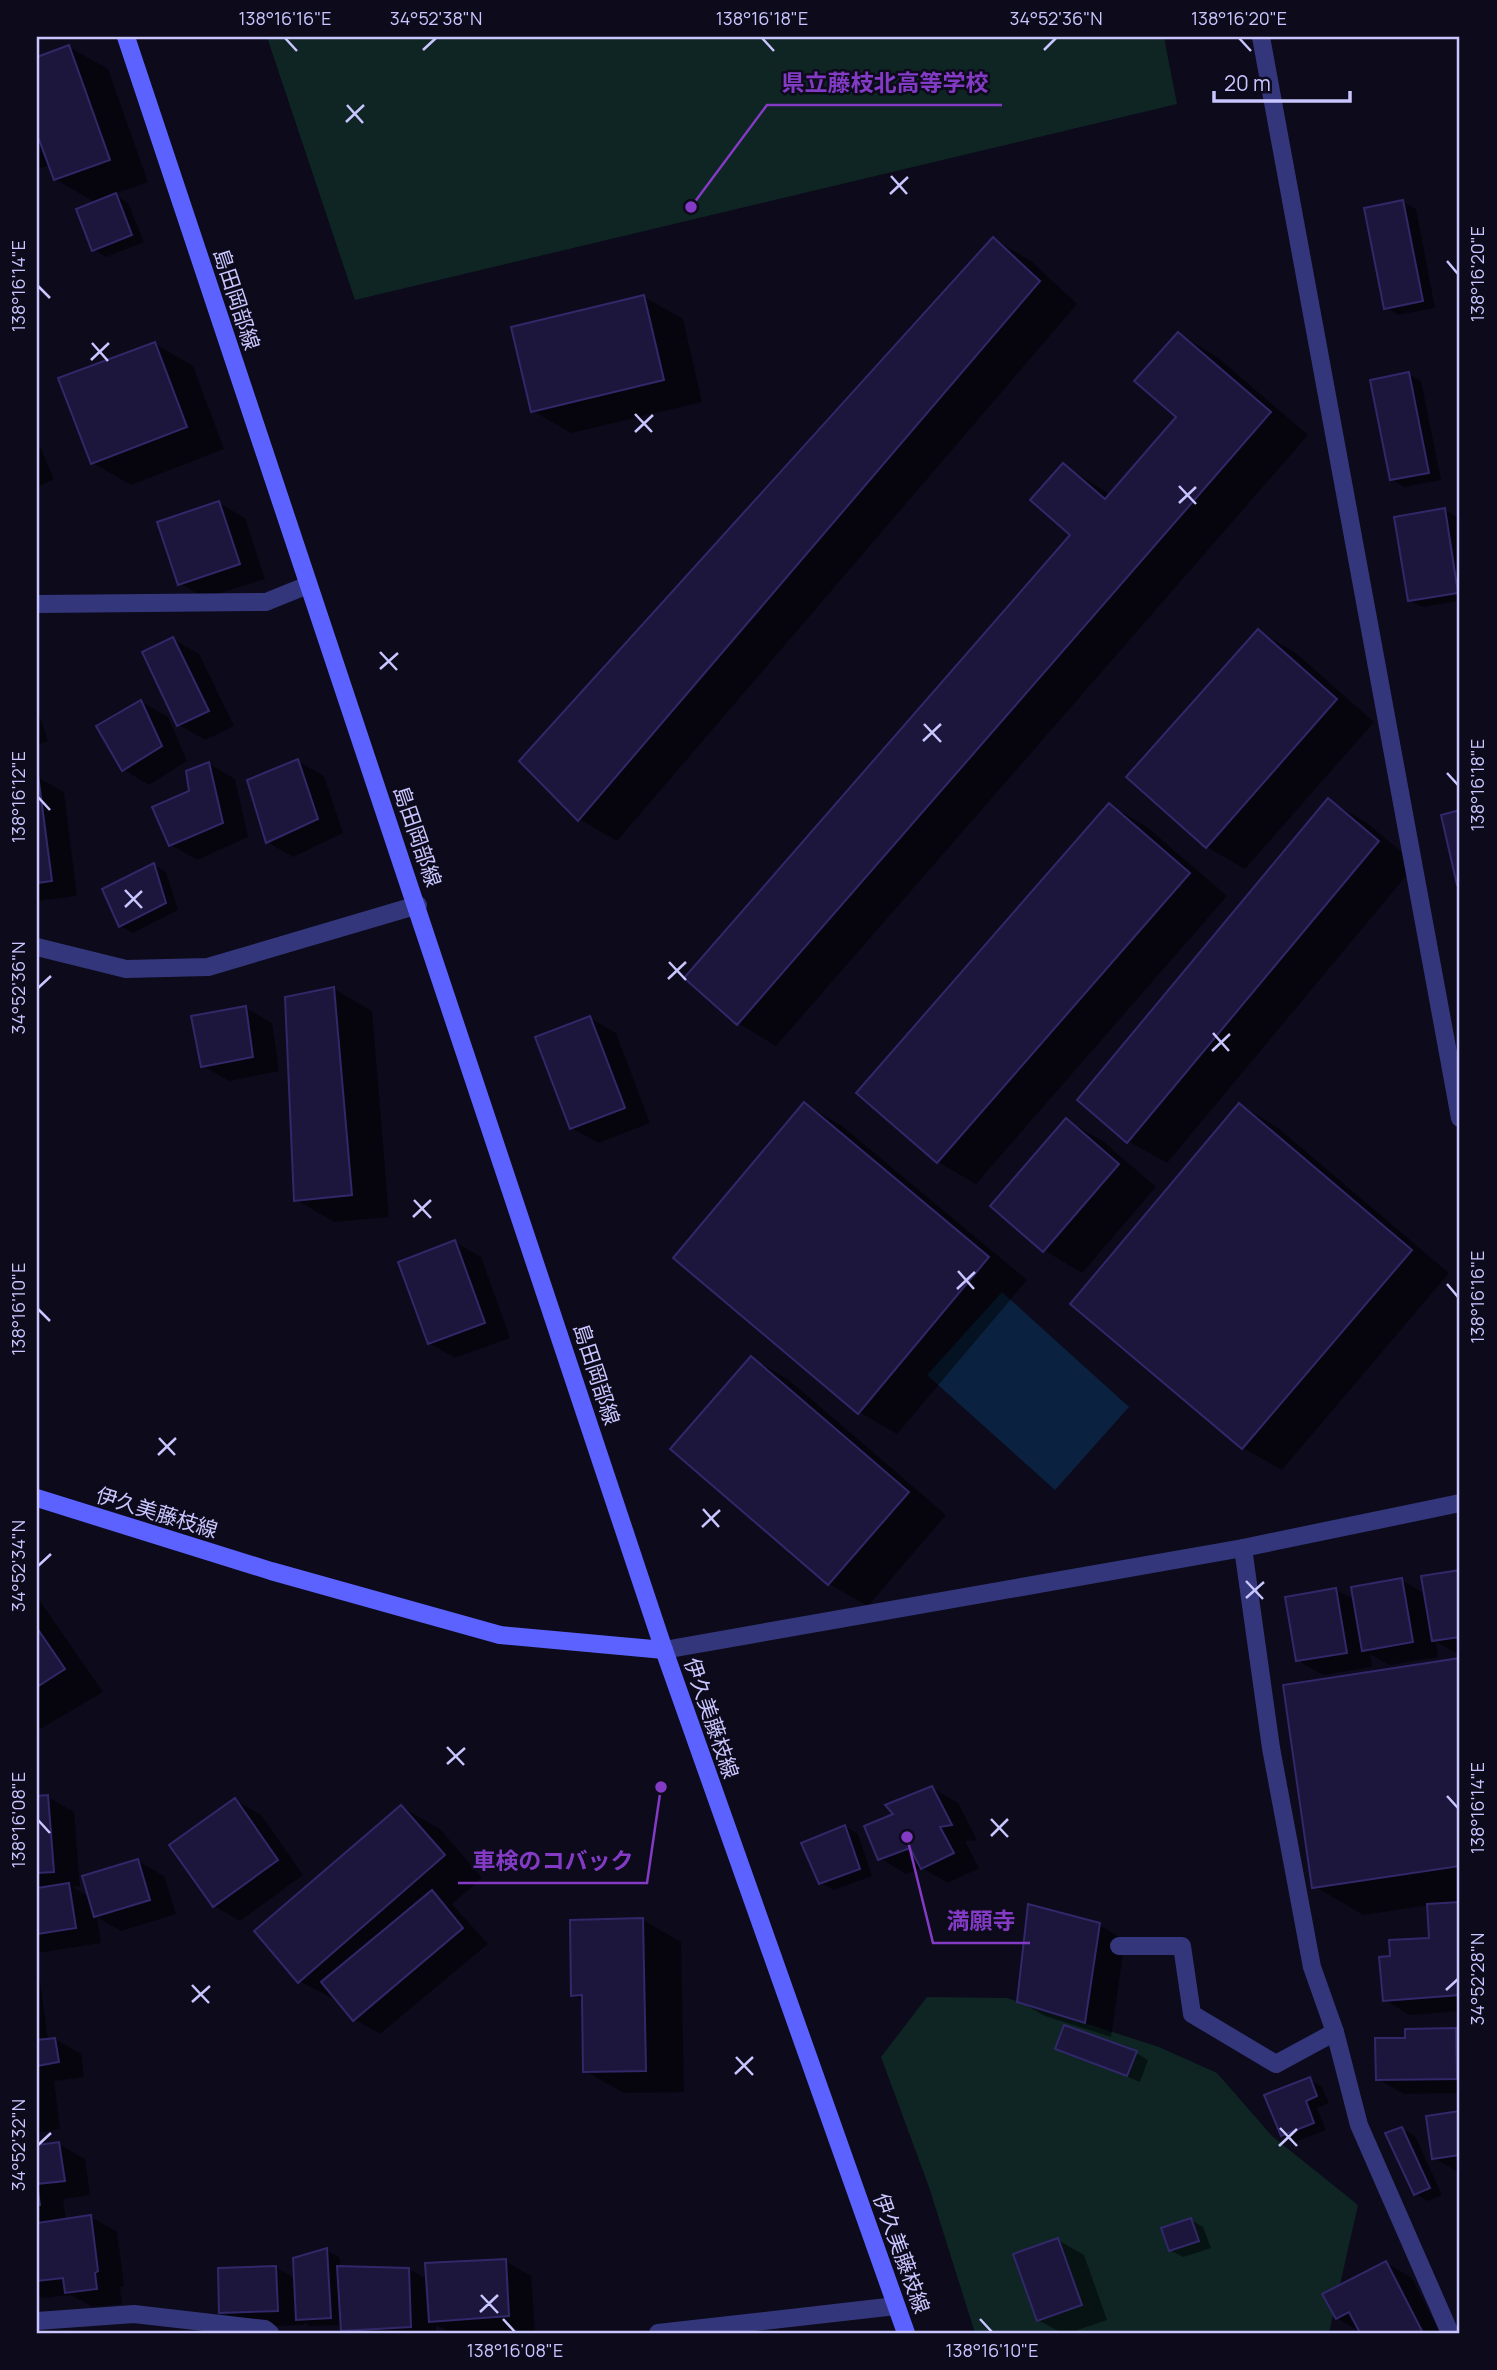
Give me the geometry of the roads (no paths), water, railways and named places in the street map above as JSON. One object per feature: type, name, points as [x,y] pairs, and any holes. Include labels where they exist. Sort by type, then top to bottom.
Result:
[{"type":"main road","name":"島田岡部線","points":[[126,37],[308,585],[418,905],[664,1650]]},
{"type":"main road","name":"伊久美藤枝線","points":[[37,1498],[271,1572],[500,1635],[664,1650],[906,2333]]},
{"type":"street","points":[[1261,37],[1460,1118]]},
{"type":"street","points":[[37,604],[266,602],[308,585]]},
{"type":"street","points":[[37,947],[127,969],[208,967],[418,905]]},
{"type":"street","points":[[664,1650],[1243,1548],[1460,1503]]},
{"type":"street","points":[[1243,1548],[1271,1748],[1310,1954],[1335,2032],[1359,2125],[1450,2333]]},
{"type":"street","points":[[1119,1946],[1182,1946],[1192,2014],[1276,2064],[1335,2032]]},
{"type":"street","points":[[658,2333],[696,2332],[896,2306]]},
{"type":"street","points":[[37,2321],[134,2314],[265,2329],[270,2333]]},
{"type":"water","points":[[1002,1292],[1129,1407],[1055,1490],[927,1375]]},
{"type":"place","name":"県立藤枝北高等学校","points":[[691,207]]},
{"type":"place","name":"車検のコバック","points":[[661,1787]]},
{"type":"place","name":"満願寺","points":[[907,1837]]}]
